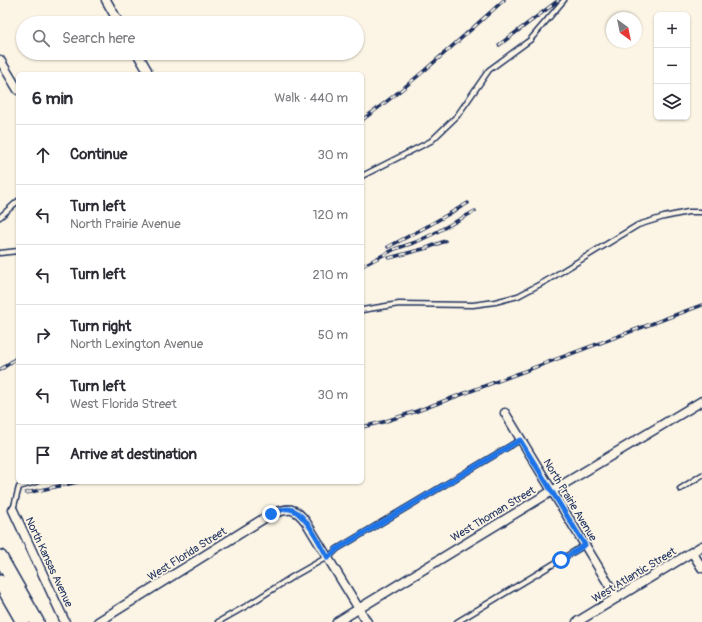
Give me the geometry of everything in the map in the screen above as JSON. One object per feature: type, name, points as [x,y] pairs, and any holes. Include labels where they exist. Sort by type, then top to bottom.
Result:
[{"type":"main road","points":[[0,557],[37,622]]},
{"type":"main road","points":[[0,582],[23,622]]},
{"type":"street","points":[[106,0],[115,16]]},
{"type":"street","points":[[0,60],[16,87]]},
{"type":"street","points":[[141,60],[148,72]]},
{"type":"street","name":"West Thoman Street","points":[[337,622],[702,401]]},
{"type":"street","name":"North Prairie Avenue","points":[[505,413],[617,598]]},
{"type":"street","name":"West Florida Street","points":[[98,622],[271,514],[282,510],[290,509],[300,514],[328,558]]},
{"type":"street","name":"North Kansas Avenue","points":[[14,510],[65,622]]},
{"type":"street","name":"West Atlantic Street","points":[[577,622],[702,546]]},
{"type":"street","points":[[692,552],[702,568]]},
{"type":"street","points":[[328,558],[367,622]]},
{"type":"lane","points":[[364,175],[431,141],[457,116],[489,70],[530,40],[564,0]]},
{"type":"lane","points":[[0,217],[16,203]]},
{"type":"lane","points":[[364,310],[399,304],[473,305],[495,302],[518,296],[546,281],[638,225],[664,217],[688,212],[702,212]]},
{"type":"lane","points":[[0,253],[16,251]]},
{"type":"lane","points":[[218,622],[292,577],[328,558],[337,549],[520,440]]},
{"type":"lane","points":[[680,489],[702,475]]},
{"type":"lane","points":[[14,510],[19,488],[30,484]]},
{"type":"lane","points":[[457,622],[585,545]]},
{"type":"railway","points":[[364,119],[417,77],[504,0]]},
{"type":"railway","points":[[499,45],[559,0]]},
{"type":"railway","points":[[388,247],[468,203]]},
{"type":"railway","points":[[364,265],[395,249],[433,234],[475,211]]},
{"type":"railway","points":[[389,258],[427,248],[445,241]]},
{"type":"railway","points":[[364,427],[417,411],[702,305]]},
{"type":"railway","points":[[0,370],[16,358]]},
{"type":"railway","points":[[26,493],[69,484]]},
{"type":"route","points":[[271,514],[290,509],[300,514],[328,558],[337,549],[520,440],[585,545],[561,560]]}]
